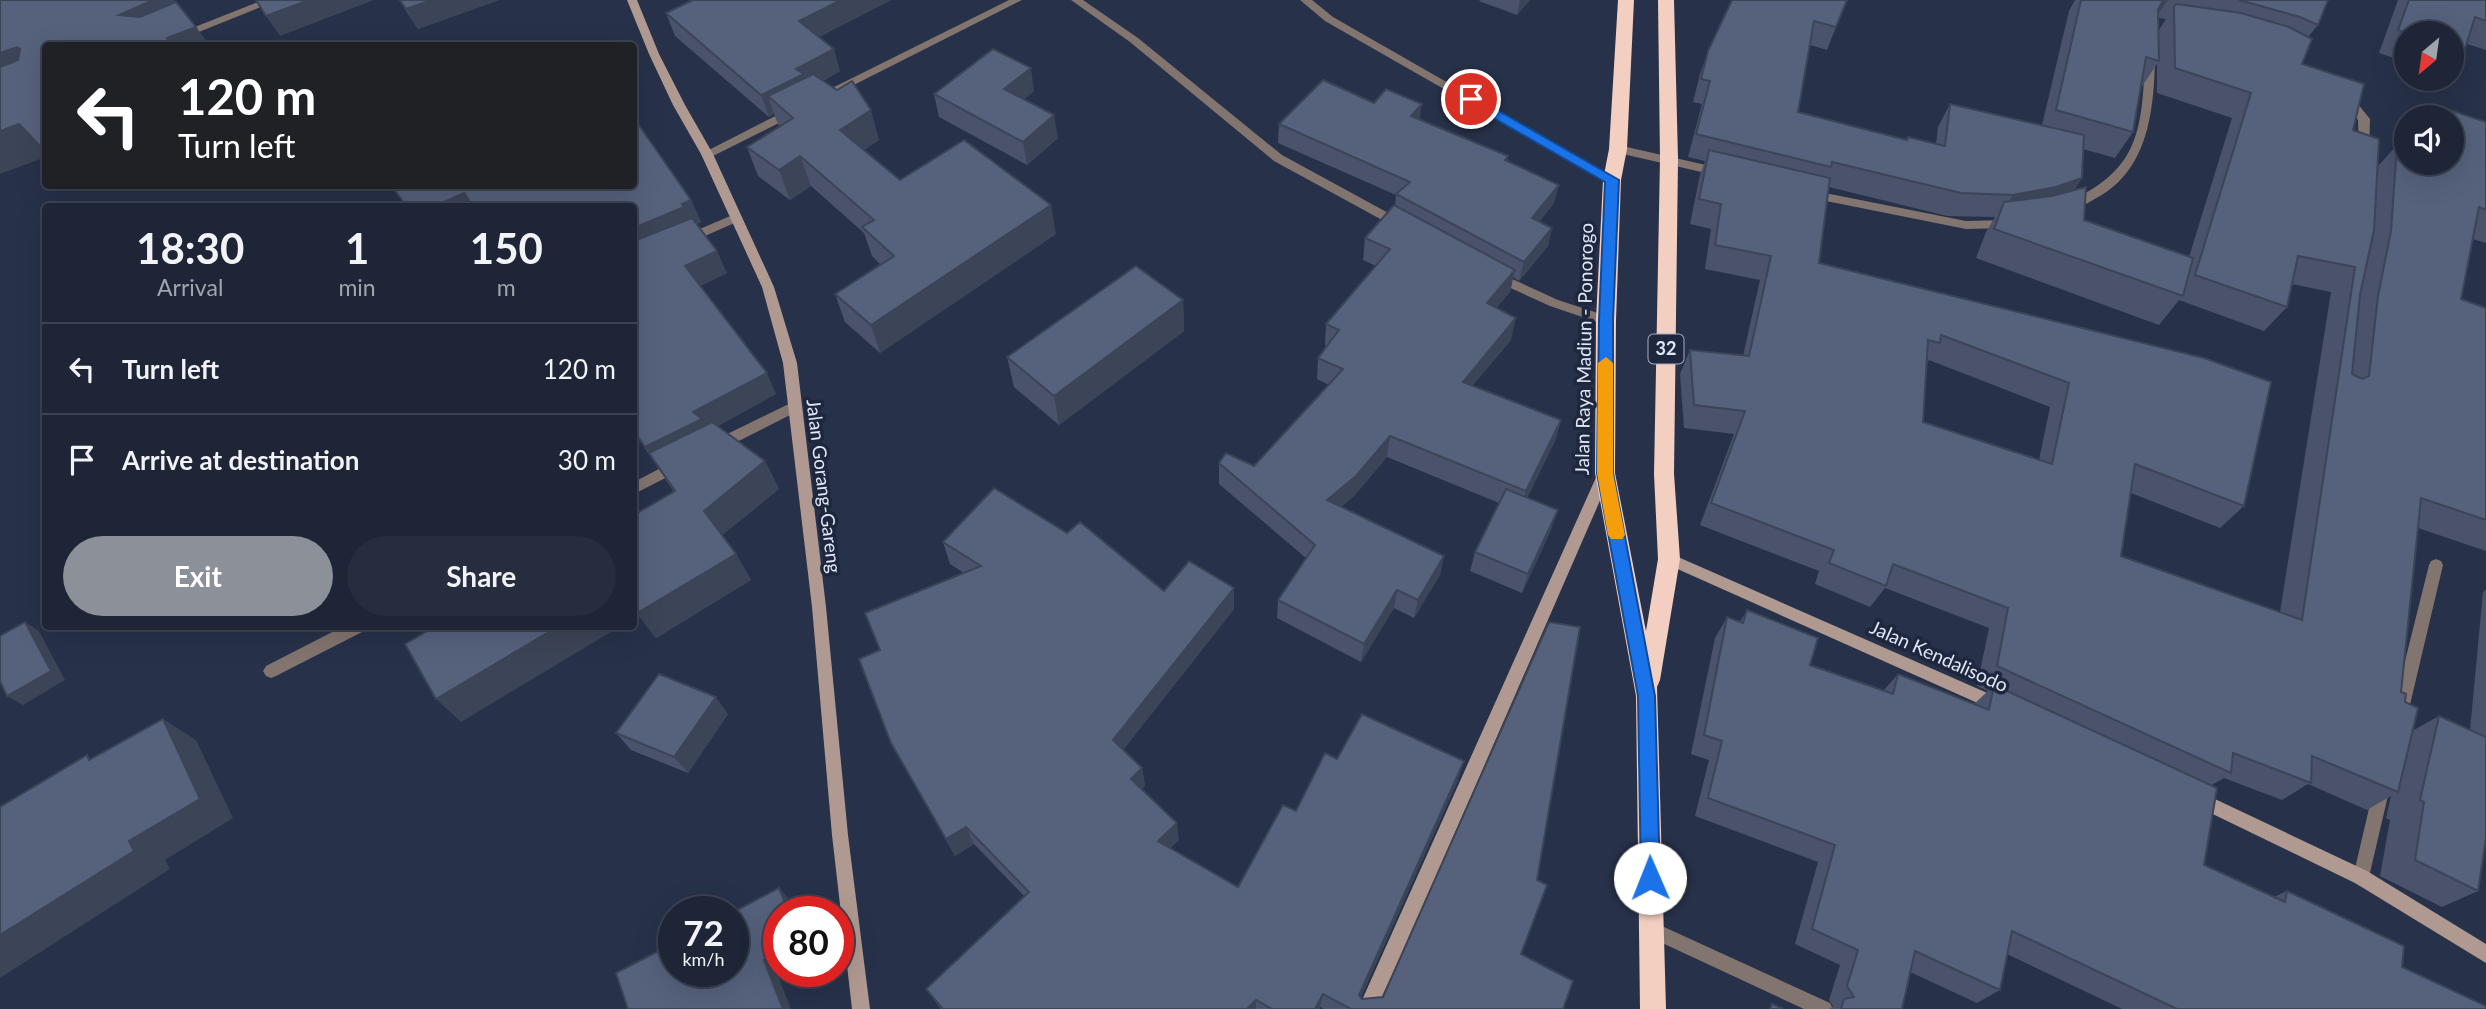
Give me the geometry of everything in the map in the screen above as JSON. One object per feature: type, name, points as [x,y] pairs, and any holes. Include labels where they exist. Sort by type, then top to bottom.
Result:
[{"type":"highway","name":"Jalan Raya Madiun - Ponorogo","points":[[1626,0],[1618,149],[1612,180],[1606,320],[1605,473],[1647,696],[1653,1009]]},
{"type":"highway","name":"Jalan Raya Madiun - Ponorogo","points":[[1647,696],[1669,559],[1664,474],[1668,159],[1666,0]]},
{"type":"main road","name":"Jalan Gorang-Gareng","points":[[632,0],[679,105],[708,154],[768,287],[790,363],[819,607],[840,835],[861,1009]]},
{"type":"main road","points":[[1367,1009],[1605,473]]},
{"type":"main road","name":"Jalan Kendalisodo","points":[[1669,559],[2008,710]]},
{"type":"main road","points":[[2179,790],[2361,877],[2486,954]]},
{"type":"street","points":[[163,42],[273,0]]},
{"type":"street","points":[[708,154],[1017,0]]},
{"type":"street","points":[[1076,0],[1134,40],[1278,158],[1406,228]]},
{"type":"street","points":[[1305,0],[1329,19],[1612,180]]},
{"type":"street","points":[[2060,209],[2102,190],[2125,171],[2140,145],[2150,82],[2150,43]]},
{"type":"street","points":[[2339,92],[2364,119],[2366,172]]},
{"type":"street","points":[[1618,149],[1735,176]]},
{"type":"street","points":[[1801,192],[1854,205],[1966,225],[2001,225],[2024,220]]},
{"type":"street","points":[[671,246],[735,218]]},
{"type":"street","points":[[1485,271],[1554,303],[1606,320]]},
{"type":"street","points":[[637,486],[795,407]]},
{"type":"street","points":[[2396,728],[2436,565]]},
{"type":"street","points":[[271,671],[351,630]]},
{"type":"street","points":[[2361,877],[2387,769]]},
{"type":"street","points":[[1651,929],[1824,1009]]},
{"type":"building","points":[[0,0],[153,0],[119,15],[140,17],[176,2],[196,27],[167,38],[170,42],[42,42],[42,148],[19,124],[0,131],[0,67],[18,60],[20,49],[17,47],[0,53]]},
{"type":"building","points":[[256,0],[309,0],[266,16]]},
{"type":"building","points":[[400,0],[432,0],[406,9]]},
{"type":"building","points":[[693,0],[841,0],[799,21],[834,49],[796,69],[804,74],[761,95],[666,13]]},
{"type":"building","points":[[1732,0],[1847,0],[1836,27],[1814,21],[1798,112],[1907,140],[1908,137],[1945,146],[1950,104],[2084,135],[2082,178],[2056,187],[2013,195],[1961,193],[1832,162],[1831,167],[1696,134],[1710,81],[1701,79],[1708,51]]},
{"type":"building","points":[[2081,0],[2163,0],[2158,10],[2159,61],[2146,57],[2133,132],[2056,110]]},
{"type":"building","points":[[2239,0],[2328,0],[2318,25],[2300,17]]},
{"type":"building","points":[[2409,0],[2486,0],[2486,21],[2475,17],[2464,52],[2464,21],[2401,21]]},
{"type":"building","points":[[2177,4],[2241,13],[2289,27],[2312,39],[2302,64],[2364,84],[2353,130],[2379,139],[2374,230],[2360,295],[2352,374],[2362,379],[2369,376],[2378,296],[2391,231],[2395,175],[2464,175],[2464,115],[2486,122],[2486,210],[2479,207],[2461,299],[2486,308],[2486,520],[2421,498],[2401,692],[2406,694],[2405,702],[2418,708],[2398,792],[2312,756],[2311,783],[2233,753],[2231,773],[1997,666],[2008,608],[1893,564],[1886,586],[1829,563],[1834,550],[1711,503],[1745,411],[1694,405],[1690,350],[1749,356],[1771,256],[1715,245],[1721,204],[1699,199],[1709,150],[1830,178],[1819,263],[2204,358],[2271,382],[2244,506],[2135,464],[2121,556],[2302,620],[2355,267],[2298,256],[2287,307],[2195,275],[2251,93],[2175,68],[2174,6]],"holes":[[[1941,335],[2069,383],[2052,464],[1923,422],[1928,340],[1940,343]]]},
{"type":"building","points":[[993,49],[1031,68],[1004,89],[1054,115],[1023,142],[934,94]]},
{"type":"building","points":[[813,74],[837,90],[852,81],[871,110],[840,130],[900,180],[964,140],[1051,205],[871,325],[835,294],[894,256],[862,227],[874,220],[800,156],[779,170],[747,147],[793,118],[768,96]]},
{"type":"building","points":[[1323,80],[1374,103],[1386,89],[1422,104],[1411,116],[1508,156],[1505,160],[1559,185],[1532,218],[1552,228],[1524,262],[1396,194],[1410,182],[1279,124]]},
{"type":"building","points":[[637,122],[691,200],[682,204],[684,207],[637,227],[637,203],[471,203],[464,193],[442,203],[404,203],[394,189],[637,189]]},
{"type":"building","points":[[2086,187],[2084,220],[2193,258],[2183,296],[1994,229],[2004,202],[2052,196]]},
{"type":"building","points":[[1394,205],[1515,270],[1487,303],[1516,318],[1463,382],[1561,420],[1526,491],[1390,436],[1356,476],[1327,500],[1444,556],[1418,600],[1397,590],[1364,644],[1278,600],[1315,545],[1219,463],[1226,453],[1254,466],[1343,369],[1318,358],[1339,330],[1326,324],[1390,249],[1365,238]]},
{"type":"building","points":[[692,218],[717,251],[685,266],[767,373],[693,412],[702,419],[645,447],[637,435],[637,240]]},
{"type":"building","points":[[1136,266],[1183,300],[1054,396],[1007,357]]},
{"type":"building","points":[[712,422],[765,461],[704,511],[736,554],[637,613],[637,513],[675,491],[649,453]]},
{"type":"building","points":[[994,488],[1067,533],[1080,522],[1164,591],[1189,561],[1234,588],[1113,740],[1142,768],[1131,779],[1177,823],[1158,841],[1238,887],[1283,805],[1296,811],[1325,753],[1337,759],[1362,714],[1464,761],[1359,995],[1362,999],[1383,997],[1549,622],[1580,627],[1537,880],[1547,885],[1521,954],[1573,981],[1563,1009],[1351,1009],[1323,994],[1315,1009],[1272,1009],[1256,1000],[1247,1009],[943,1009],[926,989],[1029,892],[966,827],[946,839],[891,743],[859,659],[880,650],[865,613],[981,566],[943,542]]},
{"type":"building","points":[[1506,489],[1558,510],[1528,574],[1475,552]]},
{"type":"building","points":[[1747,610],[1818,638],[1810,665],[1893,694],[1898,674],[1989,710],[1994,685],[2217,788],[2204,865],[2285,902],[2287,891],[2404,946],[2402,967],[2486,1006],[2486,1009],[2177,1009],[2012,931],[2000,990],[1915,951],[1902,1009],[1841,1009],[1844,999],[1854,997],[1847,986],[1858,950],[1812,929],[1835,845],[1708,798],[1722,741],[1704,735],[1727,617],[1743,623]]},
{"type":"building","points":[[25,622],[51,671],[7,696],[0,681],[0,636]]},
{"type":"building","points":[[429,630],[552,630],[436,699],[405,644]]},
{"type":"building","points":[[659,674],[716,697],[674,757],[616,733]]},
{"type":"building","points":[[2439,716],[2486,737],[2486,838],[2478,891],[2415,860],[2424,802],[2420,800]]},
{"type":"building","points":[[163,719],[200,799],[129,841],[134,851],[0,935],[0,807],[87,755],[89,760]]},
{"type":"building","points":[[779,888],[782,896],[764,896]]},
{"type":"building","points":[[763,896],[763,987],[774,987],[783,1009],[628,1009],[616,973],[658,951],[658,987],[749,987],[749,904]]},
{"type":"building","points":[[1772,1004],[1783,1009],[1770,1009]]},
{"type":"slow traffic","points":[[1606,363],[1605,473],[1617,535]]},
{"type":"route","points":[[1471,99],[1612,180],[1606,320],[1605,473],[1647,696],[1650,878]]}]
